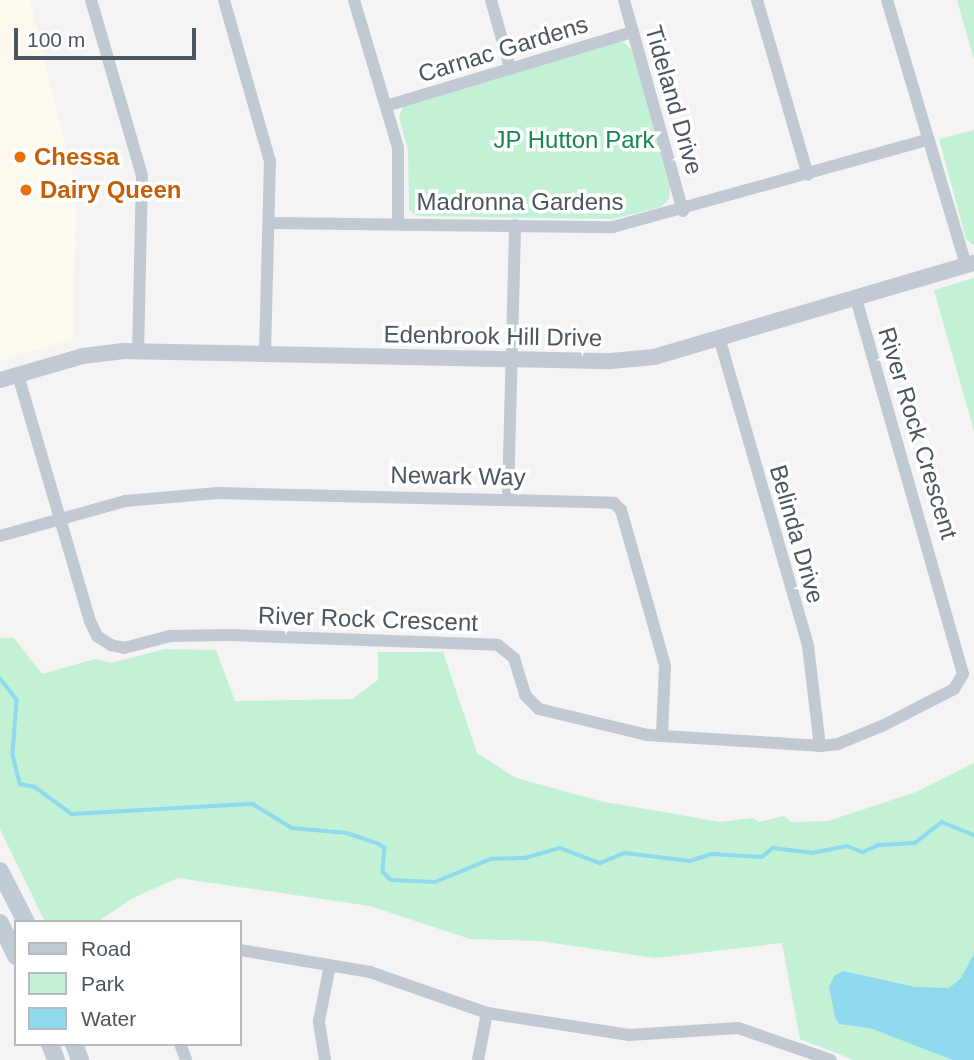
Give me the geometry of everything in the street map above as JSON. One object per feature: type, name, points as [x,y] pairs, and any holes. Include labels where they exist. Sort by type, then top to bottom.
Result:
[{"type":"main road","points":[[0,870],[25,920]]},
{"type":"main road","points":[[0,923],[14,952]]},
{"type":"street","points":[[90,0],[142,176],[138,351]]},
{"type":"street","points":[[224,0],[270,161],[265,354]]},
{"type":"street","points":[[354,0],[398,148],[398,223]]},
{"type":"street","points":[[491,0],[510,68]]},
{"type":"street","name":"Tideland Drive","points":[[624,0],[683,211]]},
{"type":"street","points":[[757,0],[808,175]]},
{"type":"street","points":[[887,0],[927,140],[970,264]]},
{"type":"street","name":"Carnac Gardens","points":[[386,106],[633,32]]},
{"type":"street","name":"Madronna Gardens","points":[[270,223],[612,227],[683,211],[927,140]]},
{"type":"street","points":[[508,497],[514,359],[515,225]]},
{"type":"street","name":"Edenbrook Hill Drive","points":[[0,380],[83,356],[138,351],[514,359],[643,358],[970,264]]},
{"type":"street","name":"River Rock Crescent","points":[[18,375],[90,621],[97,636],[111,645],[124,648],[170,636],[230,635],[498,645],[514,658],[525,695],[539,709],[612,729],[662,736],[820,746],[838,744],[884,725],[954,689],[963,674],[855,296]]},
{"type":"street","name":"Belinda Drive","points":[[719,337],[808,646],[820,746]]},
{"type":"street","name":"Newark Way","points":[[0,536],[61,516],[125,501],[218,493],[607,501],[621,510],[665,666],[662,736]]},
{"type":"street","points":[[242,950],[370,972],[487,1013],[629,1035],[738,1028],[831,1060]]},
{"type":"street","points":[[325,1060],[319,1021],[330,965]]},
{"type":"street","points":[[478,1060],[487,1013]]},
{"type":"shaded area","points":[[0,0],[30,0],[76,190],[74,339],[0,361]]},
{"type":"green space","points":[[957,0],[974,0],[974,60]]},
{"type":"green space","name":"JP Hutton Park","points":[[623,41],[632,51],[670,187],[669,199],[661,207],[613,219],[417,216],[409,210],[408,151],[399,117],[403,107]]},
{"type":"green space","points":[[974,130],[974,246],[966,239],[939,139]]},
{"type":"green space","points":[[974,278],[974,431],[934,290]]},
{"type":"green space","points":[[0,638],[14,638],[42,674],[95,659],[111,663],[165,649],[216,650],[235,701],[352,699],[378,680],[378,652],[443,652],[477,753],[516,778],[600,801],[720,822],[752,818],[759,822],[784,816],[791,822],[828,821],[916,792],[974,763],[974,1060],[854,1060],[800,1039],[782,943],[655,958],[540,941],[470,939],[370,906],[178,878],[133,898],[100,920],[44,920],[0,829]]},
{"type":"water","points":[[974,954],[974,1060],[953,1060],[870,1028],[839,1024],[835,1017],[829,987],[834,976],[843,971],[915,987],[949,988],[961,978]]},
{"type":"waterway","points":[[0,678],[17,700],[13,755],[20,784],[35,787],[72,814],[253,804],[292,828],[347,833],[379,844],[385,848],[383,872],[391,880],[435,882],[491,859],[525,858],[560,848],[600,863],[625,853],[690,861],[712,854],[762,857],[773,848],[812,853],[847,846],[863,852],[879,845],[915,843],[942,822],[974,835]]},
{"type":"place","name":"Chessa","points":[[20,157]]},
{"type":"place","name":"Dairy Queen","points":[[26,190]]}]
